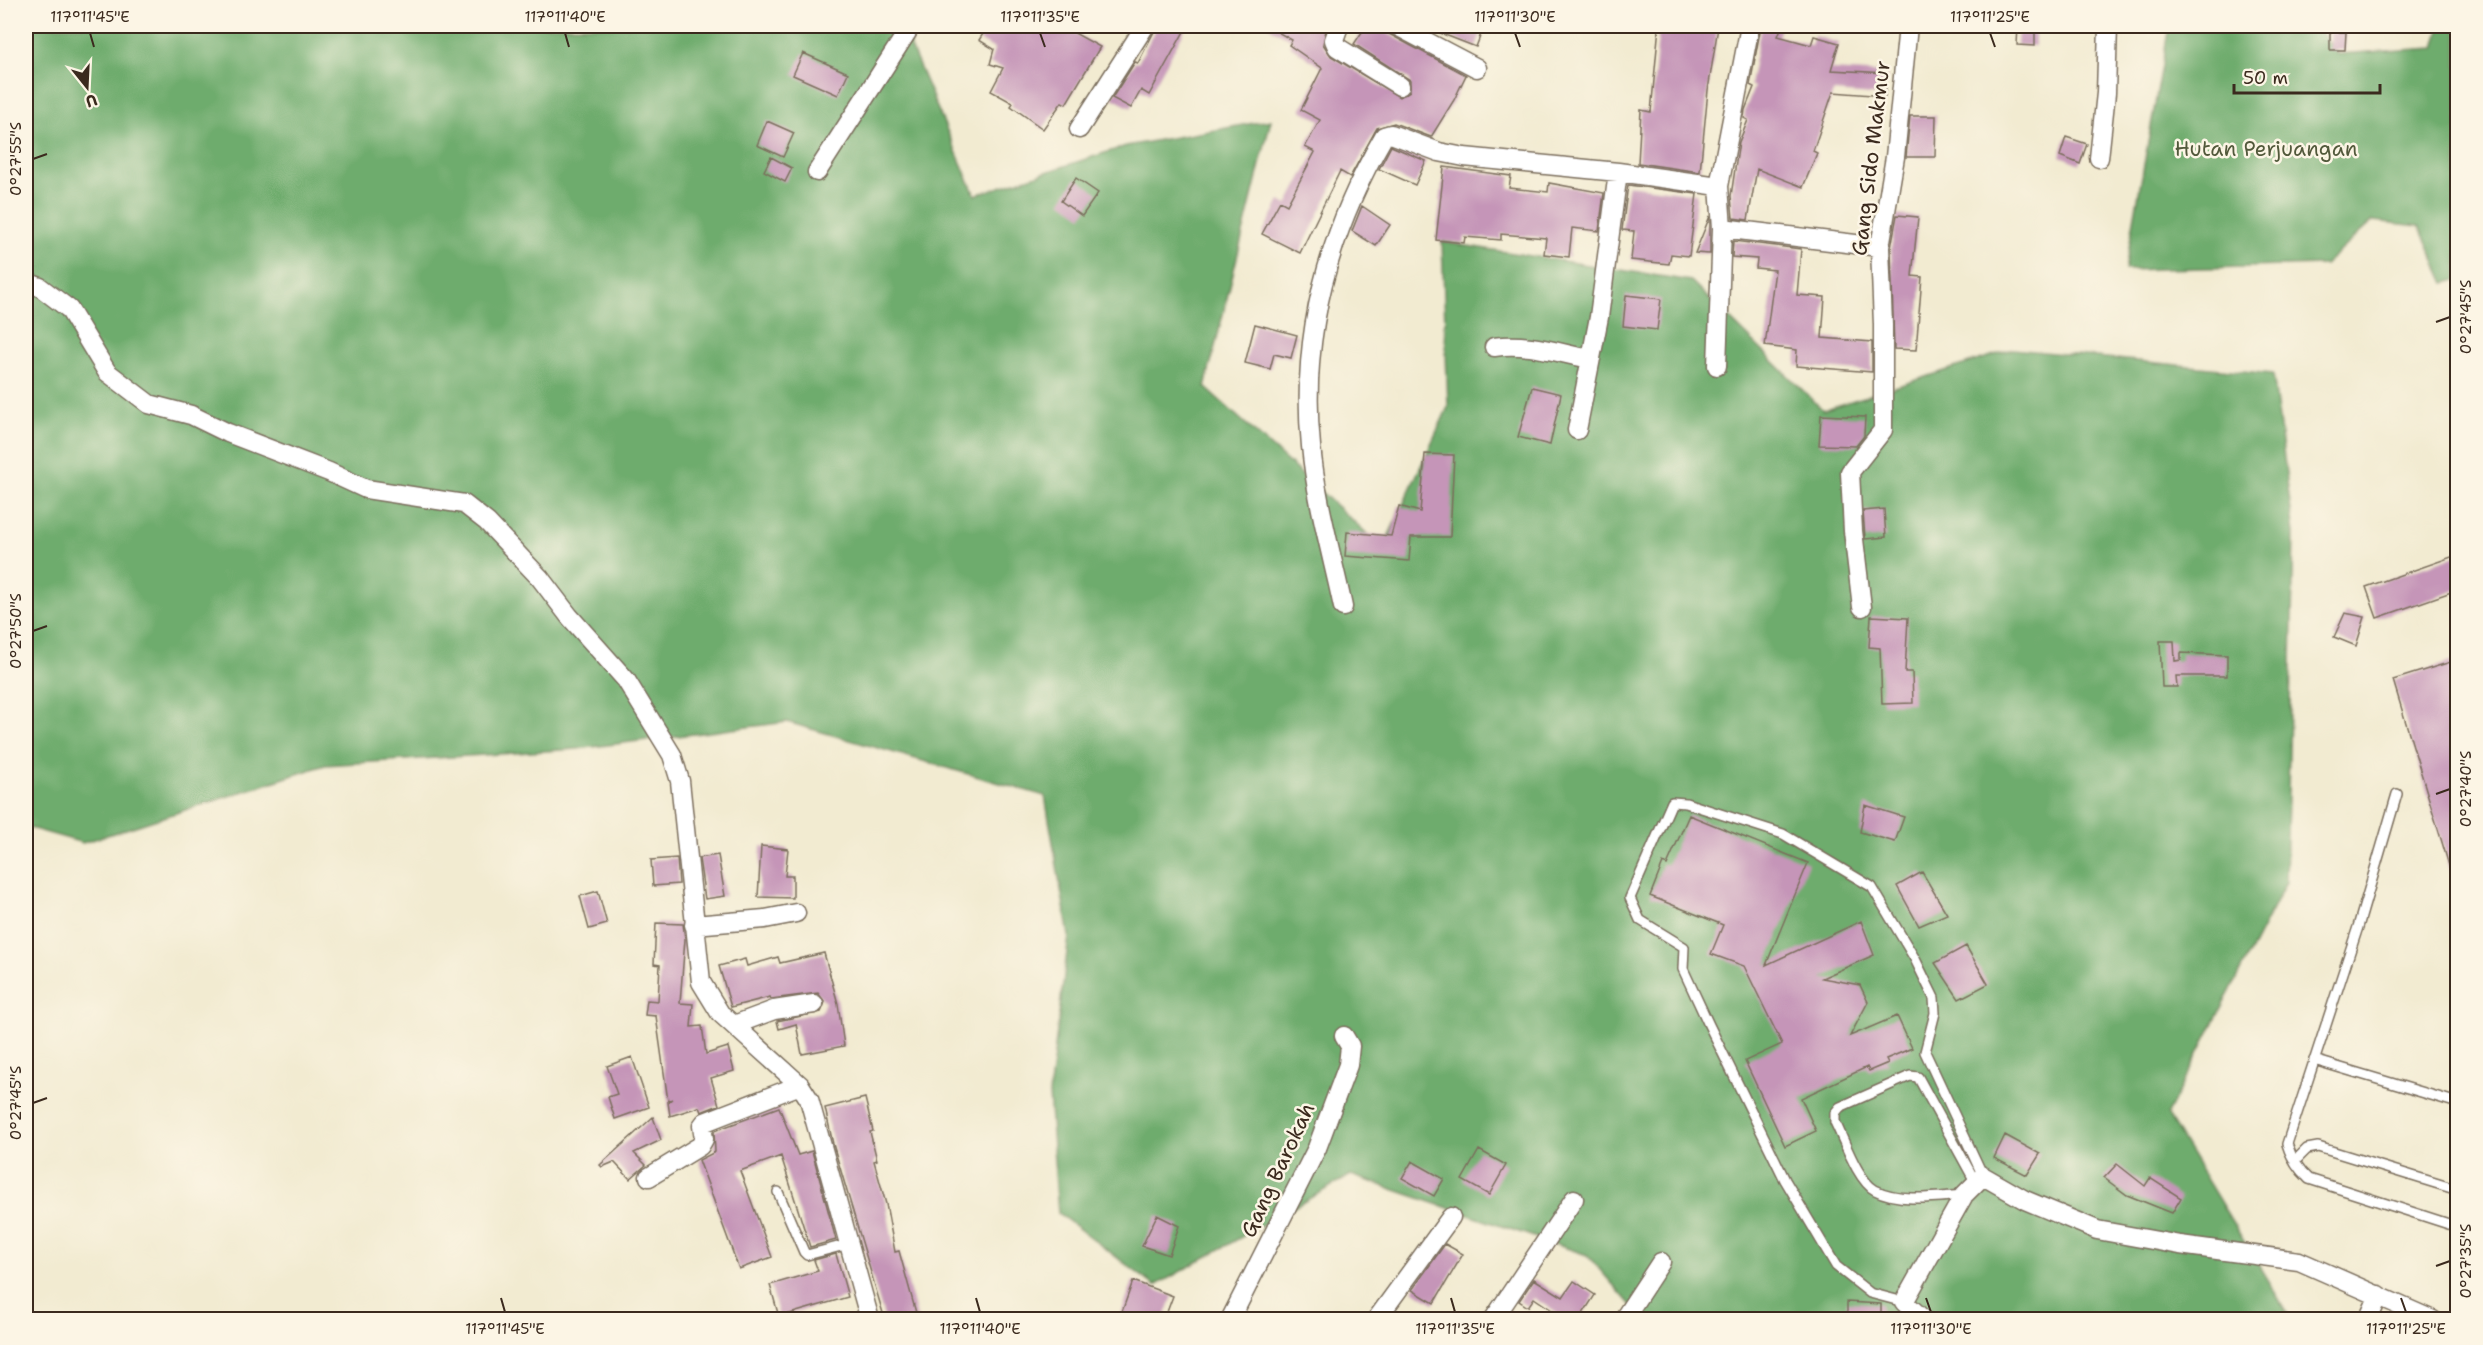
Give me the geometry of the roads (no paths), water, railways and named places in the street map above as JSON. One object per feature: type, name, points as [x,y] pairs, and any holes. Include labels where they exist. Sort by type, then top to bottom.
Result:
[{"type":"street","points":[[817,172],[911,26]]},
{"type":"street","points":[[1339,26],[1334,40],[1337,47],[1400,86]]},
{"type":"street","points":[[1398,26],[1477,68]]},
{"type":"street","points":[[1717,366],[1722,228],[1719,186],[1750,26]]},
{"type":"street","name":"Gang Sido Makmur","points":[[1862,607],[1852,531],[1850,472],[1883,429],[1880,247],[1895,157],[1908,26]]},
{"type":"street","points":[[2099,158],[2106,93],[2108,26]]},
{"type":"street","points":[[1079,129],[1141,27]]},
{"type":"street","points":[[1343,607],[1311,448],[1308,382],[1311,338],[1319,294],[1337,237],[1382,139],[1391,134],[1456,155],[1618,172],[1719,186]]},
{"type":"street","points":[[1577,430],[1599,317],[1618,172]]},
{"type":"street","points":[[1722,228],[1880,247]]},
{"type":"street","points":[[26,282],[40,287],[69,309],[107,372],[149,404],[191,415],[228,433],[329,472],[366,489],[464,504],[487,522],[540,578],[569,616],[626,680],[672,755],[684,808],[701,982],[720,1013],[800,1085],[809,1100],[870,1320]]},
{"type":"street","points":[[1494,347],[1512,345],[1537,347],[1591,359]]},
{"type":"street","points":[[694,925],[765,919],[796,913]]},
{"type":"street","points":[[734,1025],[774,1010],[814,1004]]},
{"type":"street","name":"Gang Barokah","points":[[1230,1320],[1317,1148],[1348,1065],[1350,1046],[1344,1036]]},
{"type":"street","points":[[649,1177],[700,1146],[704,1139],[702,1126],[705,1122],[800,1085]]},
{"type":"street","points":[[1924,1320],[1904,1302],[1974,1185],[2025,1200],[2097,1230],[2180,1245],[2299,1261],[2433,1320]]},
{"type":"street","points":[[1493,1320],[1574,1199]]},
{"type":"street","points":[[1376,1320],[1451,1217]]},
{"type":"street","points":[[1623,1320],[1661,1262]]},
{"type":"street","points":[[2368,1320],[2379,1295]]},
{"type":"lane","points":[[2397,794],[2358,927],[2287,1144],[2296,1159],[2298,1170],[2309,1179],[2457,1227]]},
{"type":"lane","points":[[1904,1302],[1870,1293],[1836,1266],[1785,1180],[1709,1025],[1683,969],[1684,947],[1640,920],[1630,898],[1672,802],[1686,803],[1783,834],[1872,887],[1915,958],[1934,998],[1935,1013],[1925,1052],[1974,1185]]},
{"type":"lane","points":[[2314,1060],[2457,1103]]},
{"type":"lane","points":[[1910,1076],[1918,1077],[1974,1185],[1899,1197],[1874,1190],[1860,1174],[1835,1122],[1835,1113],[1840,1107],[1910,1076]]},
{"type":"lane","points":[[2296,1159],[2307,1149],[2318,1147],[2457,1190]]},
{"type":"lane","points":[[778,1191],[800,1246],[807,1255],[849,1244]]},
{"type":"park label","name":"Hutan Perjuangan","points":[[2266,149]]}]
